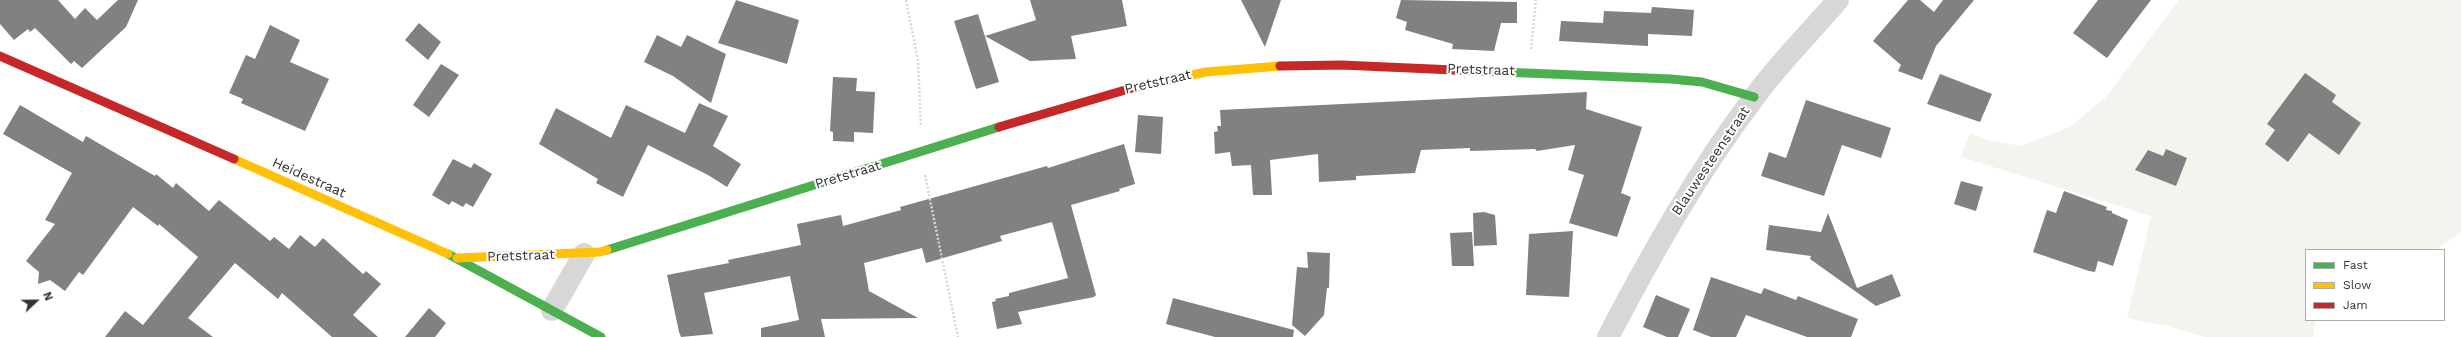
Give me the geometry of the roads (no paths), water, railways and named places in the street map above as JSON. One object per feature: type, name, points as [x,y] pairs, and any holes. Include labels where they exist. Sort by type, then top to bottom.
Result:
[{"type":"street","name":"Blauwesteenstraat","points":[[1608,337],[1662,235],[1754,97],[1838,0]]},
{"type":"street","name":"Heidestraat","points":[[0,56],[457,258],[601,337]]},
{"type":"street","name":"Pretstraat","points":[[457,258],[584,254],[600,252],[1073,104],[1187,75],[1277,66],[1342,65],[1527,71],[1702,82],[1754,97]]},
{"type":"street","name":"Pretstraat","points":[[552,310],[584,254]]}]
